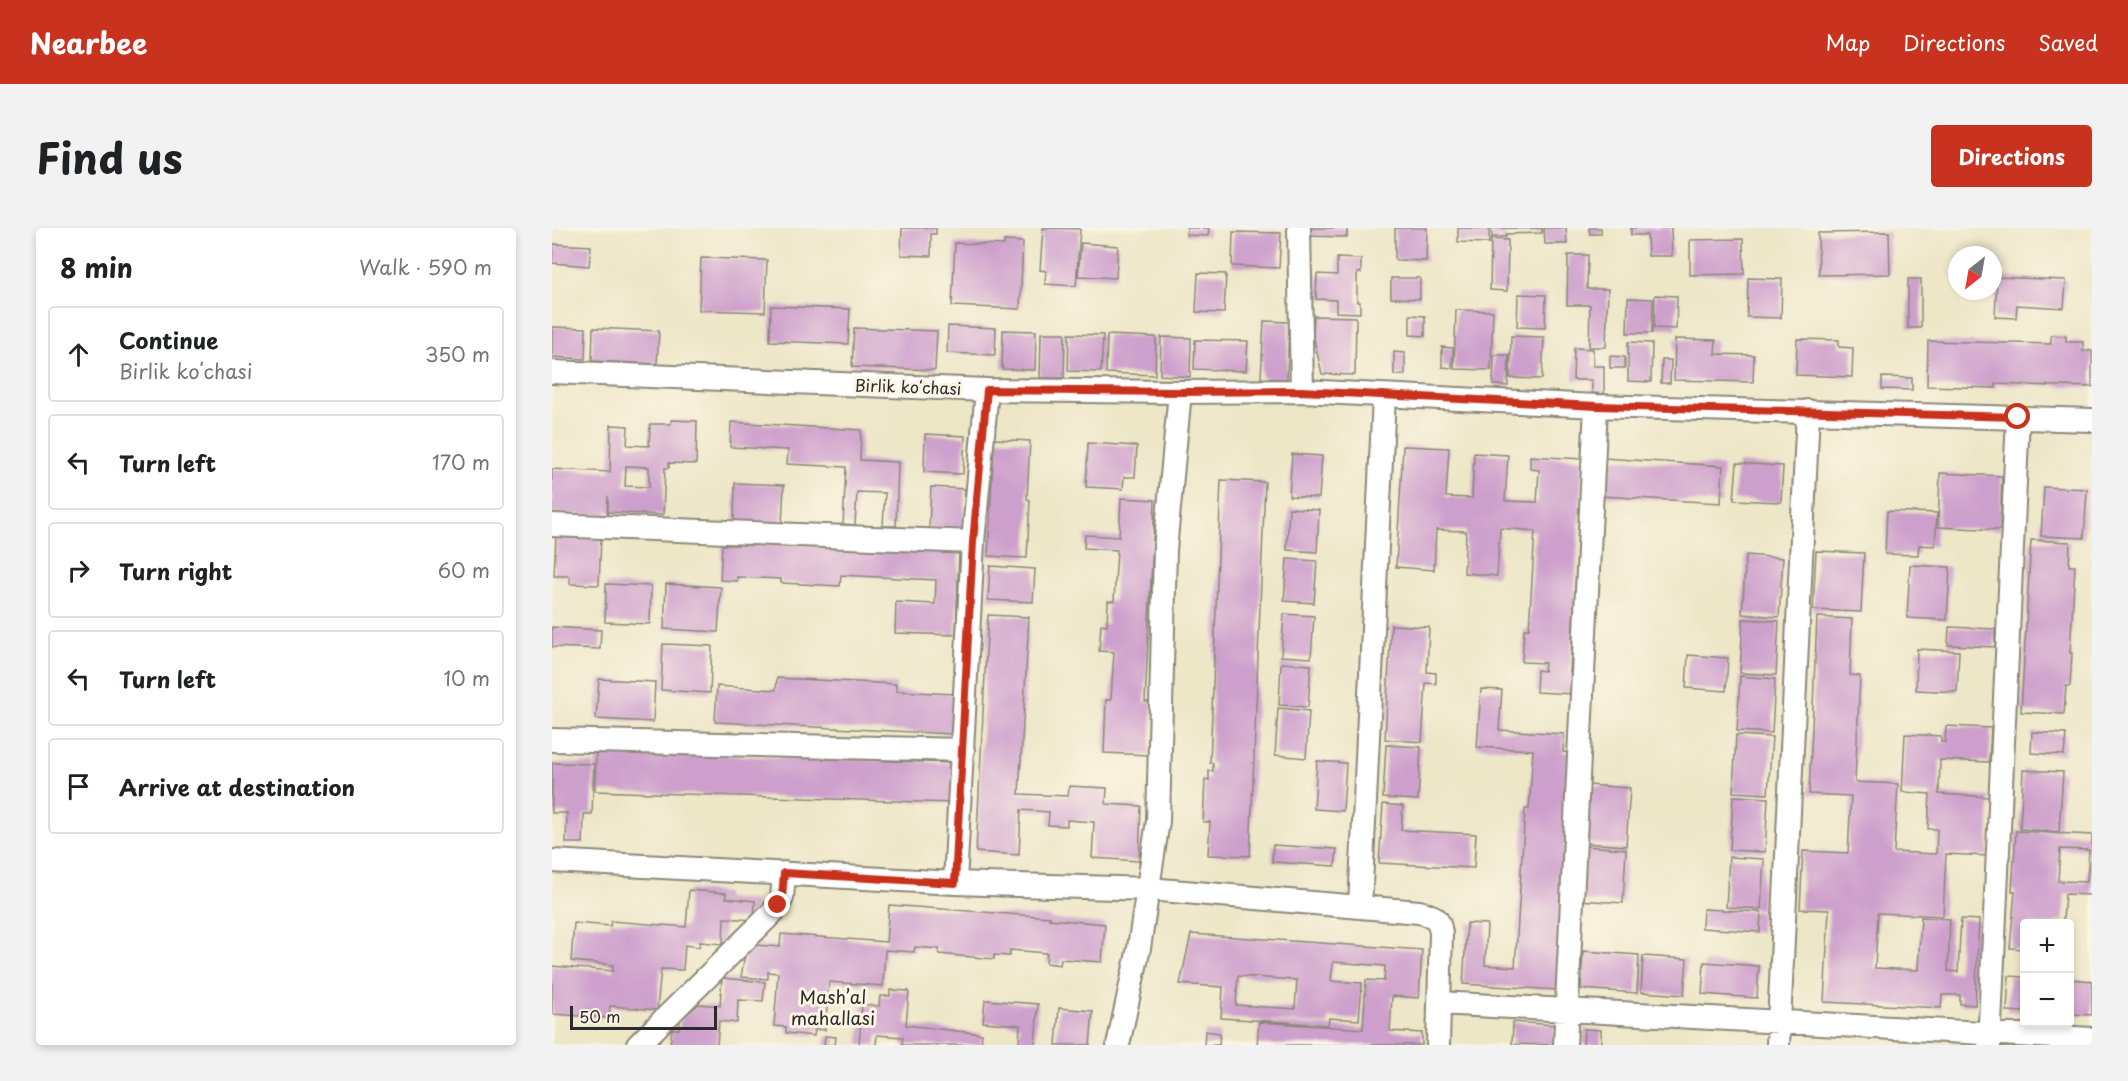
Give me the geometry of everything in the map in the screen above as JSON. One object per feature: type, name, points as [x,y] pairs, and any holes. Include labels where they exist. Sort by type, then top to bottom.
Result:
[{"type":"street","points":[[1299,228],[1302,391]]},
{"type":"street","name":"Birlik koʻchasi","points":[[552,372],[987,390],[1302,391],[1596,406],[2092,420]]},
{"type":"street","points":[[955,883],[973,542],[987,390]]},
{"type":"street","points":[[1118,1045],[1139,948],[1158,821],[1166,550],[1180,392]]},
{"type":"street","points":[[1360,907],[1384,396]]},
{"type":"street","points":[[1565,1045],[1596,406]]},
{"type":"street","points":[[1778,1045],[1808,411]]},
{"type":"street","points":[[1990,1039],[2018,417]]},
{"type":"street","points":[[552,525],[973,542]]},
{"type":"street","points":[[552,740],[963,750]]},
{"type":"street","points":[[552,861],[955,883],[1149,889],[1419,912],[1432,915],[1440,922],[1438,1045]]},
{"type":"street","points":[[638,1045],[773,912],[782,898],[784,873]]},
{"type":"street","points":[[1439,1003],[1779,1022],[1990,1039],[2092,1039]]},
{"type":"building","points":[[902,228],[936,228],[936,234],[931,234],[931,256],[901,255]]},
{"type":"building","points":[[1043,228],[1080,229],[1076,286],[1045,284],[1046,271],[1040,270]]},
{"type":"building","points":[[1187,228],[1209,228],[1208,236],[1186,235]]},
{"type":"building","points":[[1307,228],[1347,228],[1347,237],[1307,236]]},
{"type":"building","points":[[1395,228],[1427,228],[1426,261],[1395,260]]},
{"type":"building","points":[[1458,228],[1489,228],[1489,243],[1458,242]]},
{"type":"building","points":[[1491,228],[1542,228],[1542,233],[1506,234],[1506,237],[1492,237]]},
{"type":"building","points":[[1544,228],[1566,228],[1567,244],[1545,244]]},
{"type":"building","points":[[1589,228],[1601,228],[1601,234],[1590,234]]},
{"type":"building","points":[[1631,228],[1671,228],[1672,256],[1648,256],[1647,235],[1631,235]]},
{"type":"building","points":[[1233,232],[1281,233],[1279,268],[1232,266]]},
{"type":"building","points":[[1889,232],[1890,274],[1819,275],[1818,233]]},
{"type":"building","points":[[1491,239],[1508,240],[1507,291],[1490,290]]},
{"type":"building","points":[[1743,239],[1744,274],[1690,275],[1690,240]]},
{"type":"building","points":[[1004,241],[1023,242],[1020,309],[952,306],[955,243],[1004,245]]},
{"type":"building","points":[[1081,243],[1118,246],[1116,278],[1078,276]]},
{"type":"building","points":[[553,244],[591,246],[589,266],[552,263]]},
{"type":"building","points":[[1568,255],[1588,255],[1587,289],[1608,289],[1606,347],[1589,347],[1590,305],[1567,305]]},
{"type":"building","points":[[701,258],[767,260],[765,312],[699,310]]},
{"type":"building","points":[[1337,258],[1361,259],[1361,273],[1357,273],[1357,302],[1360,302],[1360,313],[1336,312],[1336,300],[1316,299],[1317,274],[1337,275]]},
{"type":"building","points":[[1198,273],[1226,274],[1224,313],[1196,312]]},
{"type":"building","points":[[2002,277],[2066,280],[2064,308],[2017,305],[2016,318],[1995,317],[1996,300],[2002,300]]},
{"type":"building","points":[[1391,278],[1420,278],[1420,299],[1391,298]]},
{"type":"building","points":[[1748,278],[1782,279],[1781,318],[1747,317]]},
{"type":"building","points":[[1908,279],[1921,279],[1921,328],[1908,328]]},
{"type":"building","points":[[1518,294],[1546,295],[1545,328],[1517,327]]},
{"type":"building","points":[[1655,295],[1677,296],[1676,329],[1654,328]]},
{"type":"building","points":[[1628,298],[1653,299],[1652,333],[1627,333]]},
{"type":"building","points":[[771,306],[850,309],[848,344],[770,341]]},
{"type":"building","points":[[1456,310],[1493,311],[1491,370],[1454,369]]},
{"type":"building","points":[[1410,315],[1425,316],[1425,336],[1410,335]]},
{"type":"building","points":[[1314,316],[1356,317],[1355,375],[1322,374],[1313,335]]},
{"type":"building","points":[[1264,321],[1289,322],[1287,379],[1261,378]]},
{"type":"building","points":[[948,326],[996,328],[995,355],[947,353]]},
{"type":"building","points":[[552,327],[586,328],[585,359],[552,357]]},
{"type":"building","points":[[593,328],[659,331],[657,364],[592,361]]},
{"type":"building","points":[[854,328],[937,331],[935,370],[852,367]]},
{"type":"building","points":[[1003,330],[1036,331],[1035,370],[1002,369]]},
{"type":"building","points":[[1041,333],[1065,333],[1064,378],[1040,378]]},
{"type":"building","points":[[1069,334],[1103,335],[1101,372],[1068,371]]},
{"type":"building","points":[[1107,335],[1156,337],[1155,375],[1106,373]]},
{"type":"building","points":[[2051,335],[2066,336],[2066,342],[2083,342],[2083,351],[2092,351],[2092,387],[1996,384],[1996,388],[1927,386],[1928,341],[2051,344]]},
{"type":"building","points":[[1511,336],[1544,337],[1542,379],[1510,378]]},
{"type":"building","points":[[1161,337],[1191,338],[1190,377],[1160,375]]},
{"type":"building","points":[[1675,339],[1716,340],[1715,354],[1754,355],[1753,382],[1674,380]]},
{"type":"building","points":[[1797,339],[1839,340],[1839,347],[1853,348],[1852,377],[1796,375]]},
{"type":"building","points":[[1195,340],[1248,341],[1246,371],[1194,369]]},
{"type":"building","points":[[1628,342],[1652,343],[1651,382],[1628,381]]},
{"type":"building","points":[[1442,347],[1453,348],[1452,368],[1442,367]]},
{"type":"building","points":[[1574,348],[1593,349],[1593,366],[1604,366],[1604,394],[1592,393],[1592,380],[1573,380]]},
{"type":"building","points":[[1394,352],[1405,353],[1405,375],[1394,375]]},
{"type":"building","points":[[1494,355],[1509,355],[1508,386],[1493,385]]},
{"type":"building","points":[[1610,356],[1625,357],[1625,368],[1610,368]]},
{"type":"building","points":[[1662,360],[1671,360],[1670,383],[1661,383]]},
{"type":"building","points":[[1882,377],[1912,378],[1912,390],[1882,389]]},
{"type":"building","points":[[671,420],[697,421],[696,464],[669,463],[669,468],[665,468],[663,515],[608,512],[608,496],[607,516],[552,513],[552,469],[610,472],[611,425],[628,426],[627,445],[649,446],[650,424],[671,424]],"holes":[[[626,466],[649,467],[649,487],[625,486]]]},
{"type":"building","points":[[731,422],[861,430],[860,460],[898,462],[896,526],[883,526],[885,493],[857,492],[855,525],[843,524],[846,467],[787,464],[788,450],[730,447]]},
{"type":"building","points":[[925,434],[965,436],[963,474],[924,472]]},
{"type":"building","points":[[994,439],[1030,441],[1027,558],[988,556]]},
{"type":"building","points":[[1088,443],[1137,446],[1135,477],[1124,477],[1123,489],[1086,487]]},
{"type":"building","points":[[1403,446],[1449,448],[1446,497],[1472,498],[1474,453],[1508,455],[1505,501],[1537,502],[1539,470],[1530,469],[1530,456],[1583,459],[1570,672],[1575,672],[1574,694],[1536,692],[1537,670],[1544,671],[1545,663],[1522,662],[1524,629],[1529,629],[1535,531],[1500,528],[1497,576],[1464,573],[1466,531],[1436,530],[1434,570],[1396,567]]},
{"type":"building","points":[[1292,454],[1322,456],[1319,498],[1289,496]]},
{"type":"building","points":[[1603,458],[1723,466],[1721,503],[1600,496]]},
{"type":"building","points":[[1737,463],[1783,466],[1781,502],[1734,500]]},
{"type":"building","points":[[1940,473],[2002,476],[2000,530],[1938,527]]},
{"type":"building","points":[[1221,480],[1265,482],[1250,856],[1208,855],[1210,822],[1203,822],[1205,779],[1209,780],[1209,771],[1213,771],[1213,763],[1210,763]]},
{"type":"building","points":[[735,483],[784,485],[782,525],[734,522]]},
{"type":"building","points":[[931,487],[965,489],[963,531],[929,529]]},
{"type":"building","points":[[2044,487],[2087,489],[2084,538],[2041,536]]},
{"type":"building","points":[[1121,498],[1155,500],[1145,702],[1152,702],[1150,755],[1104,753],[1106,700],[1111,700],[1114,652],[1099,651],[1101,624],[1107,625],[1108,601],[1114,601],[1117,550],[1084,548],[1085,535],[1119,537]]},
{"type":"building","points":[[1289,508],[1319,510],[1317,552],[1287,550]]},
{"type":"building","points":[[1887,511],[1937,513],[1935,546],[1919,545],[1918,555],[1885,554]]},
{"type":"building","points":[[556,535],[601,537],[599,585],[570,584],[570,576],[554,576]]},
{"type":"building","points":[[2031,540],[2070,542],[2069,566],[2075,566],[2070,686],[2066,686],[2064,714],[2021,712]]},
{"type":"building","points":[[739,541],[959,552],[956,635],[895,633],[896,602],[935,604],[936,580],[841,575],[840,586],[781,583],[781,579],[737,577],[737,581],[720,580],[722,545],[738,545]]},
{"type":"building","points":[[1816,551],[1864,553],[1861,612],[1813,610]]},
{"type":"building","points":[[1746,555],[1783,558],[1779,617],[1742,614]]},
{"type":"building","points":[[1287,559],[1317,561],[1314,603],[1284,601]]},
{"type":"building","points":[[1910,565],[1950,567],[1947,620],[1907,618]]},
{"type":"building","points":[[990,566],[1035,569],[1033,602],[988,600]]},
{"type":"building","points":[[606,584],[651,586],[650,624],[605,622]]},
{"type":"building","points":[[666,584],[721,587],[718,632],[664,629]]},
{"type":"building","points":[[1284,614],[1314,616],[1311,658],[1281,656]]},
{"type":"building","points":[[988,615],[1029,617],[1019,794],[1068,796],[1069,786],[1107,788],[1106,804],[1141,806],[1139,861],[1092,858],[1094,822],[1067,820],[1067,826],[1048,825],[1049,812],[1021,810],[1019,855],[976,852]]},
{"type":"building","points":[[1817,617],[1852,619],[1850,675],[1860,676],[1855,782],[1898,784],[1894,852],[1936,854],[1937,829],[1928,829],[1930,794],[1902,792],[1905,734],[1941,736],[1941,742],[1945,742],[1946,726],[1991,728],[1989,762],[1940,760],[1939,794],[1990,797],[1988,856],[1946,854],[1943,916],[1878,913],[1875,968],[1918,970],[1921,917],[1950,919],[1948,971],[1958,972],[1961,919],[1979,920],[1975,1005],[1960,1004],[1960,995],[1942,995],[1941,1008],[1824,1002],[1829,910],[1800,909],[1803,851],[1848,853],[1851,796],[1809,794]]},
{"type":"building","points":[[1743,619],[1779,621],[1776,675],[1740,673]]},
{"type":"building","points":[[1391,625],[1429,627],[1427,672],[1436,673],[1436,684],[1426,683],[1422,742],[1385,739]]},
{"type":"building","points":[[552,627],[601,630],[600,649],[552,647]]},
{"type":"building","points":[[1949,627],[1995,629],[1995,647],[1948,645]]},
{"type":"building","points":[[663,644],[712,646],[710,693],[661,690]]},
{"type":"building","points":[[1917,649],[1959,651],[1957,692],[1916,690]]},
{"type":"building","points":[[1688,655],[1728,658],[1726,691],[1686,688]]},
{"type":"building","points":[[1281,663],[1311,665],[1308,707],[1279,705]]},
{"type":"building","points":[[1740,676],[1775,679],[1772,733],[1737,731]]},
{"type":"building","points":[[777,678],[896,684],[896,691],[954,694],[952,734],[715,722],[717,686],[776,690]]},
{"type":"building","points":[[599,679],[655,682],[653,722],[596,719]]},
{"type":"building","points":[[1481,689],[1502,690],[1499,730],[1564,734],[1563,752],[1570,753],[1558,990],[1463,984],[1467,923],[1487,924],[1485,965],[1515,967],[1525,809],[1529,809],[1533,750],[1477,747]]},
{"type":"building","points":[[1278,708],[1309,711],[1306,758],[1275,755]]},
{"type":"building","points":[[2032,732],[2066,734],[2064,755],[2031,753]]},
{"type":"building","points":[[1736,735],[1772,737],[1768,794],[1733,792]]},
{"type":"building","points":[[1386,745],[1421,747],[1418,800],[1383,798]]},
{"type":"building","points":[[596,751],[953,763],[952,803],[595,791]]},
{"type":"building","points":[[1317,761],[1346,763],[1343,811],[1314,809]]},
{"type":"building","points":[[552,763],[594,764],[592,814],[584,814],[583,843],[566,843],[567,813],[552,813]]},
{"type":"building","points":[[2023,770],[2063,772],[2059,832],[2020,829]]},
{"type":"building","points":[[1587,785],[1630,788],[1626,846],[1583,843]]},
{"type":"building","points":[[1733,796],[1768,798],[1765,852],[1730,850]]},
{"type":"building","points":[[1383,804],[1403,806],[1401,830],[1476,834],[1474,868],[1379,863]]},
{"type":"building","points":[[2016,831],[2092,835],[2092,895],[2065,894],[2063,919],[2020,919],[2020,949],[2010,948],[2015,891],[2012,891]],"holes":[[[2060,849],[2089,850],[2087,882],[2058,881]]]},
{"type":"building","points":[[1273,845],[1337,849],[1335,866],[1272,862]]},
{"type":"building","points":[[1583,846],[1626,849],[1623,903],[1579,900]]},
{"type":"building","points":[[1729,857],[1764,859],[1761,909],[1726,907]]},
{"type":"building","points":[[689,890],[726,893],[726,898],[755,901],[754,920],[724,918],[723,944],[700,942],[699,947],[685,945],[683,970],[661,969],[657,1010],[610,1006],[609,1018],[552,1014],[552,966],[613,971],[613,965],[571,961],[574,923],[610,926],[611,921],[686,927]]},
{"type":"building","points":[[889,905],[1050,917],[1049,919],[1105,924],[1102,962],[1061,959],[1060,965],[1046,963],[1047,953],[1010,950],[1010,956],[994,955],[994,959],[939,954],[939,949],[915,947],[914,952],[885,950],[883,986],[829,982],[825,1030],[815,1029],[814,1036],[786,1033],[786,1027],[774,1026],[778,973],[768,972],[768,979],[741,977],[745,954],[756,945],[780,947],[781,934],[886,942]]},
{"type":"building","points":[[1703,909],[1761,912],[1760,932],[1702,928]]},
{"type":"building","points":[[1191,934],[1422,950],[1419,998],[1392,996],[1390,1031],[1422,1033],[1422,1045],[1257,1045],[1259,1022],[1363,1029],[1366,980],[1384,981],[1385,966],[1333,962],[1331,981],[1362,983],[1359,1020],[1329,1018],[1328,1025],[1221,1018],[1223,987],[1180,984]],"holes":[[[1238,976],[1297,980],[1295,1009],[1236,1005]]]},
{"type":"building","points":[[1583,951],[1639,955],[1637,993],[1581,989]]},
{"type":"building","points":[[1643,956],[1687,959],[1684,995],[1641,992]]},
{"type":"building","points":[[1704,962],[1759,966],[1757,998],[1702,994]]},
{"type":"building","points":[[2009,976],[2020,977],[2020,1012],[2007,1011]]},
{"type":"building","points":[[722,978],[765,982],[763,1001],[738,1000],[737,1023],[719,1021],[717,1045],[670,1045],[672,1029],[679,1029],[680,1020],[699,1004],[720,1006]]},
{"type":"building","points":[[2074,979],[2092,981],[2092,1015],[2074,1014]]},
{"type":"building","points":[[890,990],[909,991],[906,1025],[982,1034],[981,1045],[902,1045],[903,1037],[877,1035],[876,1045],[859,1045],[862,1004],[879,1006],[880,996],[890,996]]},
{"type":"building","points":[[985,1000],[1038,1004],[1035,1045],[1019,1045],[1020,1025],[983,1022]]},
{"type":"building","points":[[1059,1008],[1093,1011],[1090,1045],[1056,1045]]},
{"type":"building","points":[[1513,1022],[1555,1025],[1554,1045],[1512,1044]]},
{"type":"building","points":[[1584,1029],[1601,1030],[1601,1045],[1583,1045]]},
{"type":"building","points":[[1205,1031],[1220,1033],[1219,1045],[1204,1045]]},
{"type":"building","points":[[825,1036],[836,1037],[835,1045],[824,1045]]},
{"type":"district","name":"Mashʼal mahallasi","points":[[833,1008]]},
{"type":"route","points":[[778,905],[782,898],[784,873],[955,883],[973,542],[987,390],[1302,391],[1596,406],[2018,417]]}]
